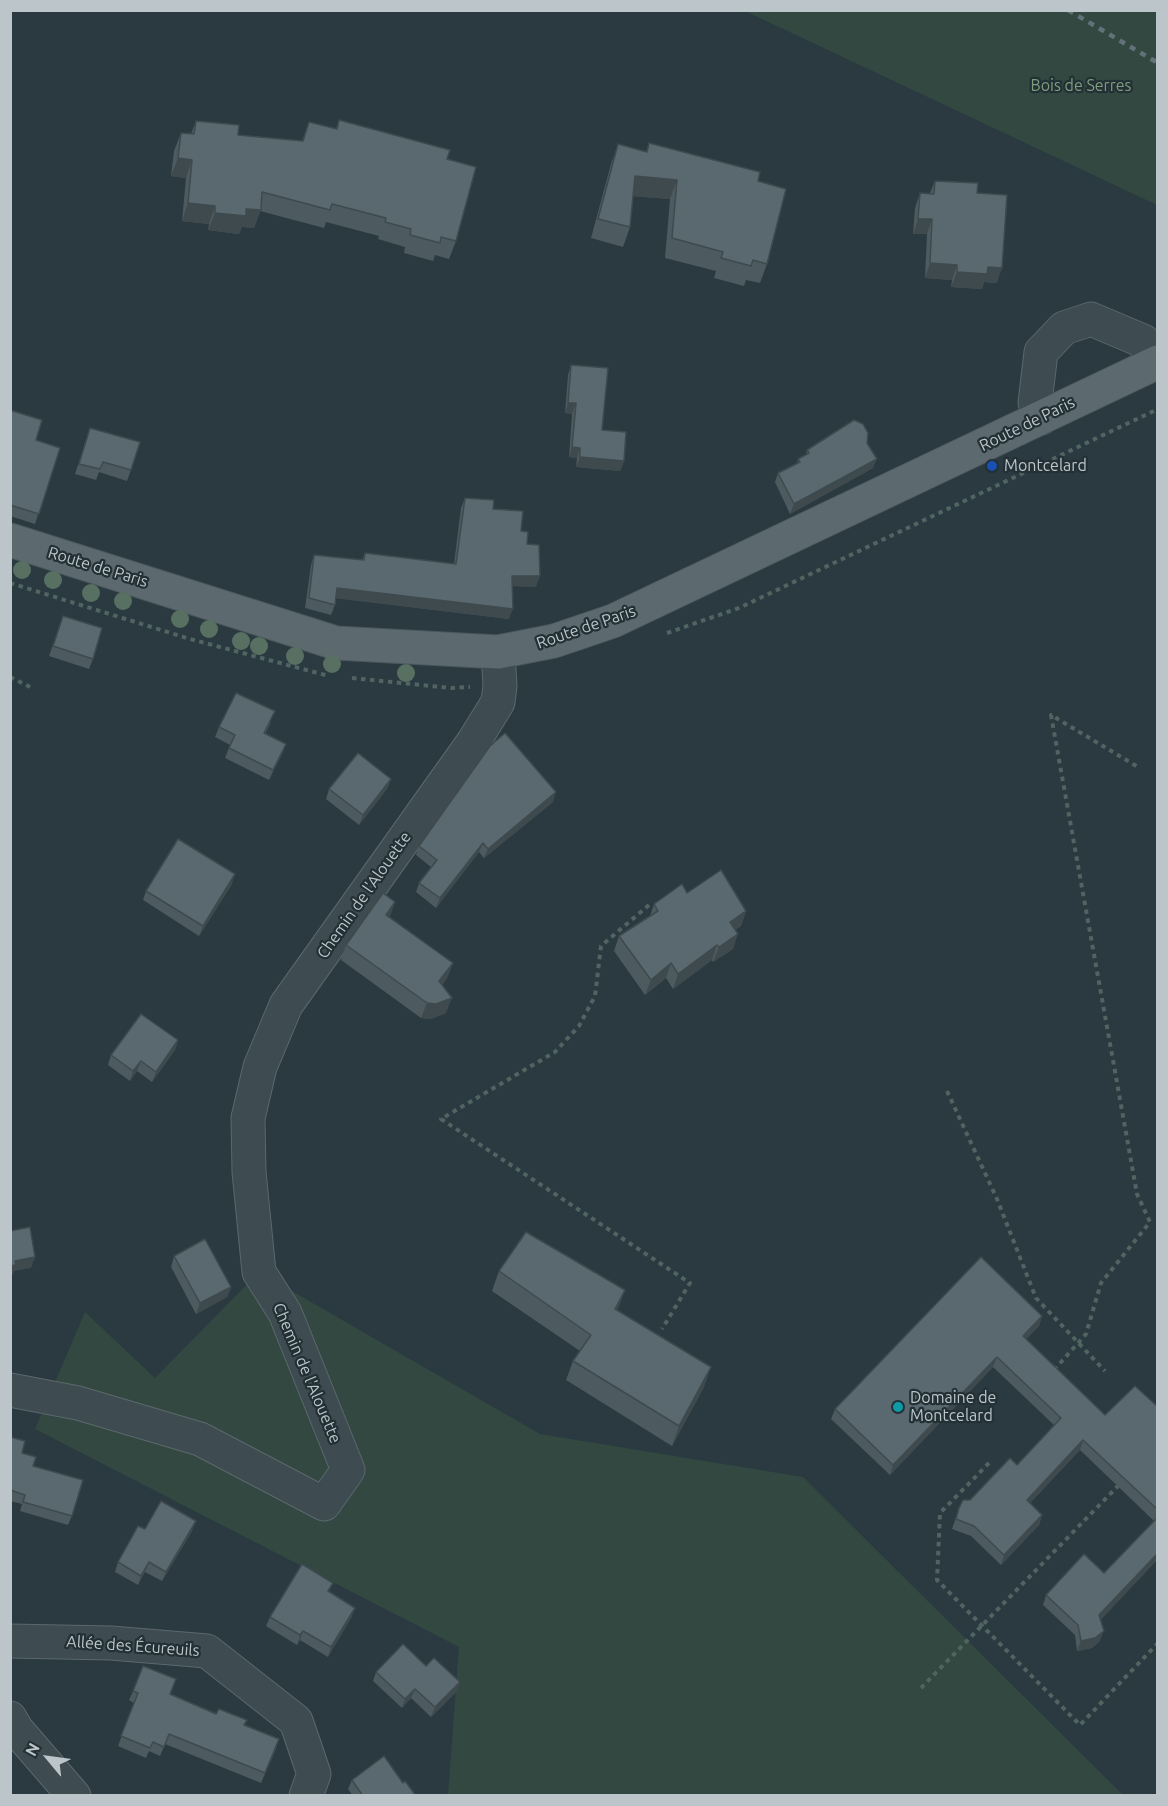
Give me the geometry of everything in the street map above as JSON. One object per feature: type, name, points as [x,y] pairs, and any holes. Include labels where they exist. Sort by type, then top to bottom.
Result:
[{"type":"main road","name":"Route de Paris","points":[[10,540],[336,643],[498,652],[554,641],[614,621],[1156,362]]},
{"type":"street","points":[[1041,418],[1035,404],[1041,352],[1064,328],[1091,319],[1143,341],[1156,362]]},
{"type":"street","name":"Chemin de l'Alouette","points":[[10,1390],[78,1403],[200,1439],[324,1504],[348,1470],[285,1313],[259,1272],[249,1172],[248,1118],[260,1067],[286,1005],[474,741],[498,702],[500,686],[498,652]]},
{"type":"street","name":"Allée des Écureuils","points":[[10,1641],[111,1643],[207,1651],[296,1721],[314,1774],[306,1796]]},
{"type":"street","points":[[10,1718],[17,1730],[74,1796]]},
{"type":"path","points":[[10,677],[32,688]]},
{"type":"path","points":[[1050,1375],[1086,1334],[1101,1283],[1150,1222],[1137,1194],[1051,715],[1138,767]]},
{"type":"path","points":[[650,904],[601,946],[595,996],[579,1026],[555,1052],[441,1119],[690,1283],[662,1329]]},
{"type":"path","points":[[947,1091],[997,1199],[1036,1298],[1105,1371]]},
{"type":"path","points":[[989,1463],[940,1513],[937,1580],[1080,1725],[1158,1642]]},
{"type":"path","points":[[921,1688],[1118,1486]]},
{"type":"green space","name":"Bois de Serres","points":[[745,11],[1157,11],[1157,205]]},
{"type":"green space","points":[[259,1272],[540,1434],[803,1477],[1123,1795],[448,1795],[459,1647],[35,1429],[85,1312],[155,1378]]},
{"type":"building","points":[[339,120],[450,150],[447,159],[476,167],[456,241],[441,237],[440,243],[410,235],[411,229],[385,222],[386,218],[332,204],[330,210],[262,192],[261,210],[246,209],[246,216],[215,213],[215,206],[188,203],[192,160],[178,158],[181,133],[194,134],[196,121],[239,125],[238,135],[303,141],[309,122],[337,129]]},
{"type":"building","points":[[649,143],[760,172],[758,181],[786,189],[767,264],[753,260],[751,266],[721,258],[723,252],[672,238],[677,180],[635,176],[630,227],[598,219],[618,144],[647,152]]},
{"type":"building","points":[[935,181],[978,183],[977,193],[1007,195],[1002,268],[988,267],[987,274],[957,272],[957,265],[930,263],[932,219],[918,219],[920,193],[934,194]]},
{"type":"building","points":[[571,365],[608,368],[602,430],[626,432],[624,461],[580,457],[580,448],[572,447],[576,403],[568,403]]},
{"type":"building","points":[[10,410],[42,420],[36,440],[60,448],[39,514],[10,505]]},
{"type":"building","points":[[854,420],[863,424],[868,433],[867,443],[877,459],[794,504],[778,473],[800,462],[798,459],[809,453],[807,450]]},
{"type":"building","points":[[90,428],[140,442],[131,470],[103,462],[100,469],[79,464]]},
{"type":"building","points":[[465,498],[494,500],[493,509],[523,511],[521,531],[528,532],[527,544],[539,545],[540,576],[512,576],[513,609],[337,588],[335,605],[309,598],[314,555],[364,560],[365,553],[456,564]]},
{"type":"building","points":[[63,616],[102,628],[93,659],[53,646]]},
{"type":"building","points":[[236,693],[275,711],[264,733],[286,744],[273,770],[229,748],[235,735],[219,727]]},
{"type":"building","points":[[505,733],[556,792],[488,849],[483,843],[440,898],[419,883],[437,860],[419,846],[490,746]]},
{"type":"building","points":[[358,753],[391,779],[363,815],[329,789]]},
{"type":"building","points":[[178,839],[235,874],[203,926],[146,891]]},
{"type":"building","points":[[721,870],[746,911],[730,922],[738,934],[719,947],[717,945],[678,974],[671,963],[651,980],[619,936],[658,911],[654,904],[682,884],[687,893]]},
{"type":"building","points":[[383,893],[395,902],[386,915],[453,963],[439,981],[452,998],[436,1004],[427,1003],[346,945]]},
{"type":"building","points":[[141,1014],[178,1040],[156,1072],[141,1061],[133,1071],[111,1055]]},
{"type":"building","points":[[30,1227],[35,1257],[15,1261],[16,1265],[10,1266],[10,1231]]},
{"type":"building","points":[[526,1232],[625,1290],[615,1309],[711,1367],[679,1426],[573,1361],[591,1335],[499,1271]]},
{"type":"building","points":[[205,1239],[231,1287],[200,1303],[174,1256]]},
{"type":"building","name":"Domaine de Montcelard","points":[[981,1257],[1042,1316],[1023,1336],[1105,1415],[1135,1386],[1158,1407],[1158,1510],[1083,1440],[1027,1500],[1042,1515],[1004,1555],[974,1526],[956,1519],[963,1500],[970,1500],[1010,1458],[1017,1465],[1061,1418],[997,1357],[893,1465],[835,1409]]},
{"type":"building","points":[[10,1437],[25,1441],[22,1453],[36,1457],[33,1466],[83,1480],[72,1516],[23,1502],[25,1495],[10,1490]]},
{"type":"building","points":[[161,1501],[196,1521],[166,1572],[149,1562],[141,1576],[118,1562],[138,1526],[145,1529]]},
{"type":"building","points":[[1158,1517],[1158,1553],[1099,1615],[1104,1631],[1095,1638],[1081,1641],[1078,1625],[1046,1595],[1084,1554],[1104,1573]]},
{"type":"building","points":[[302,1564],[333,1583],[328,1591],[355,1608],[331,1647],[303,1631],[300,1635],[270,1617]]},
{"type":"building","points":[[403,1644],[426,1666],[434,1658],[460,1682],[435,1707],[415,1689],[405,1699],[376,1672]]},
{"type":"building","points":[[143,1666],[176,1679],[170,1694],[216,1714],[219,1709],[247,1720],[244,1725],[279,1739],[265,1773],[169,1734],[164,1747],[153,1742],[150,1748],[121,1736],[138,1693],[133,1691]]},
{"type":"building","points":[[384,1756],[403,1783],[405,1781],[416,1796],[363,1796],[352,1780]]},
{"type":"railway","points":[[1068,10],[1158,63]]},
{"type":"place","name":"Montcelard","points":[[992,466]]},
{"type":"place","name":"Domaine de Montcelard","points":[[898,1407]]}]
